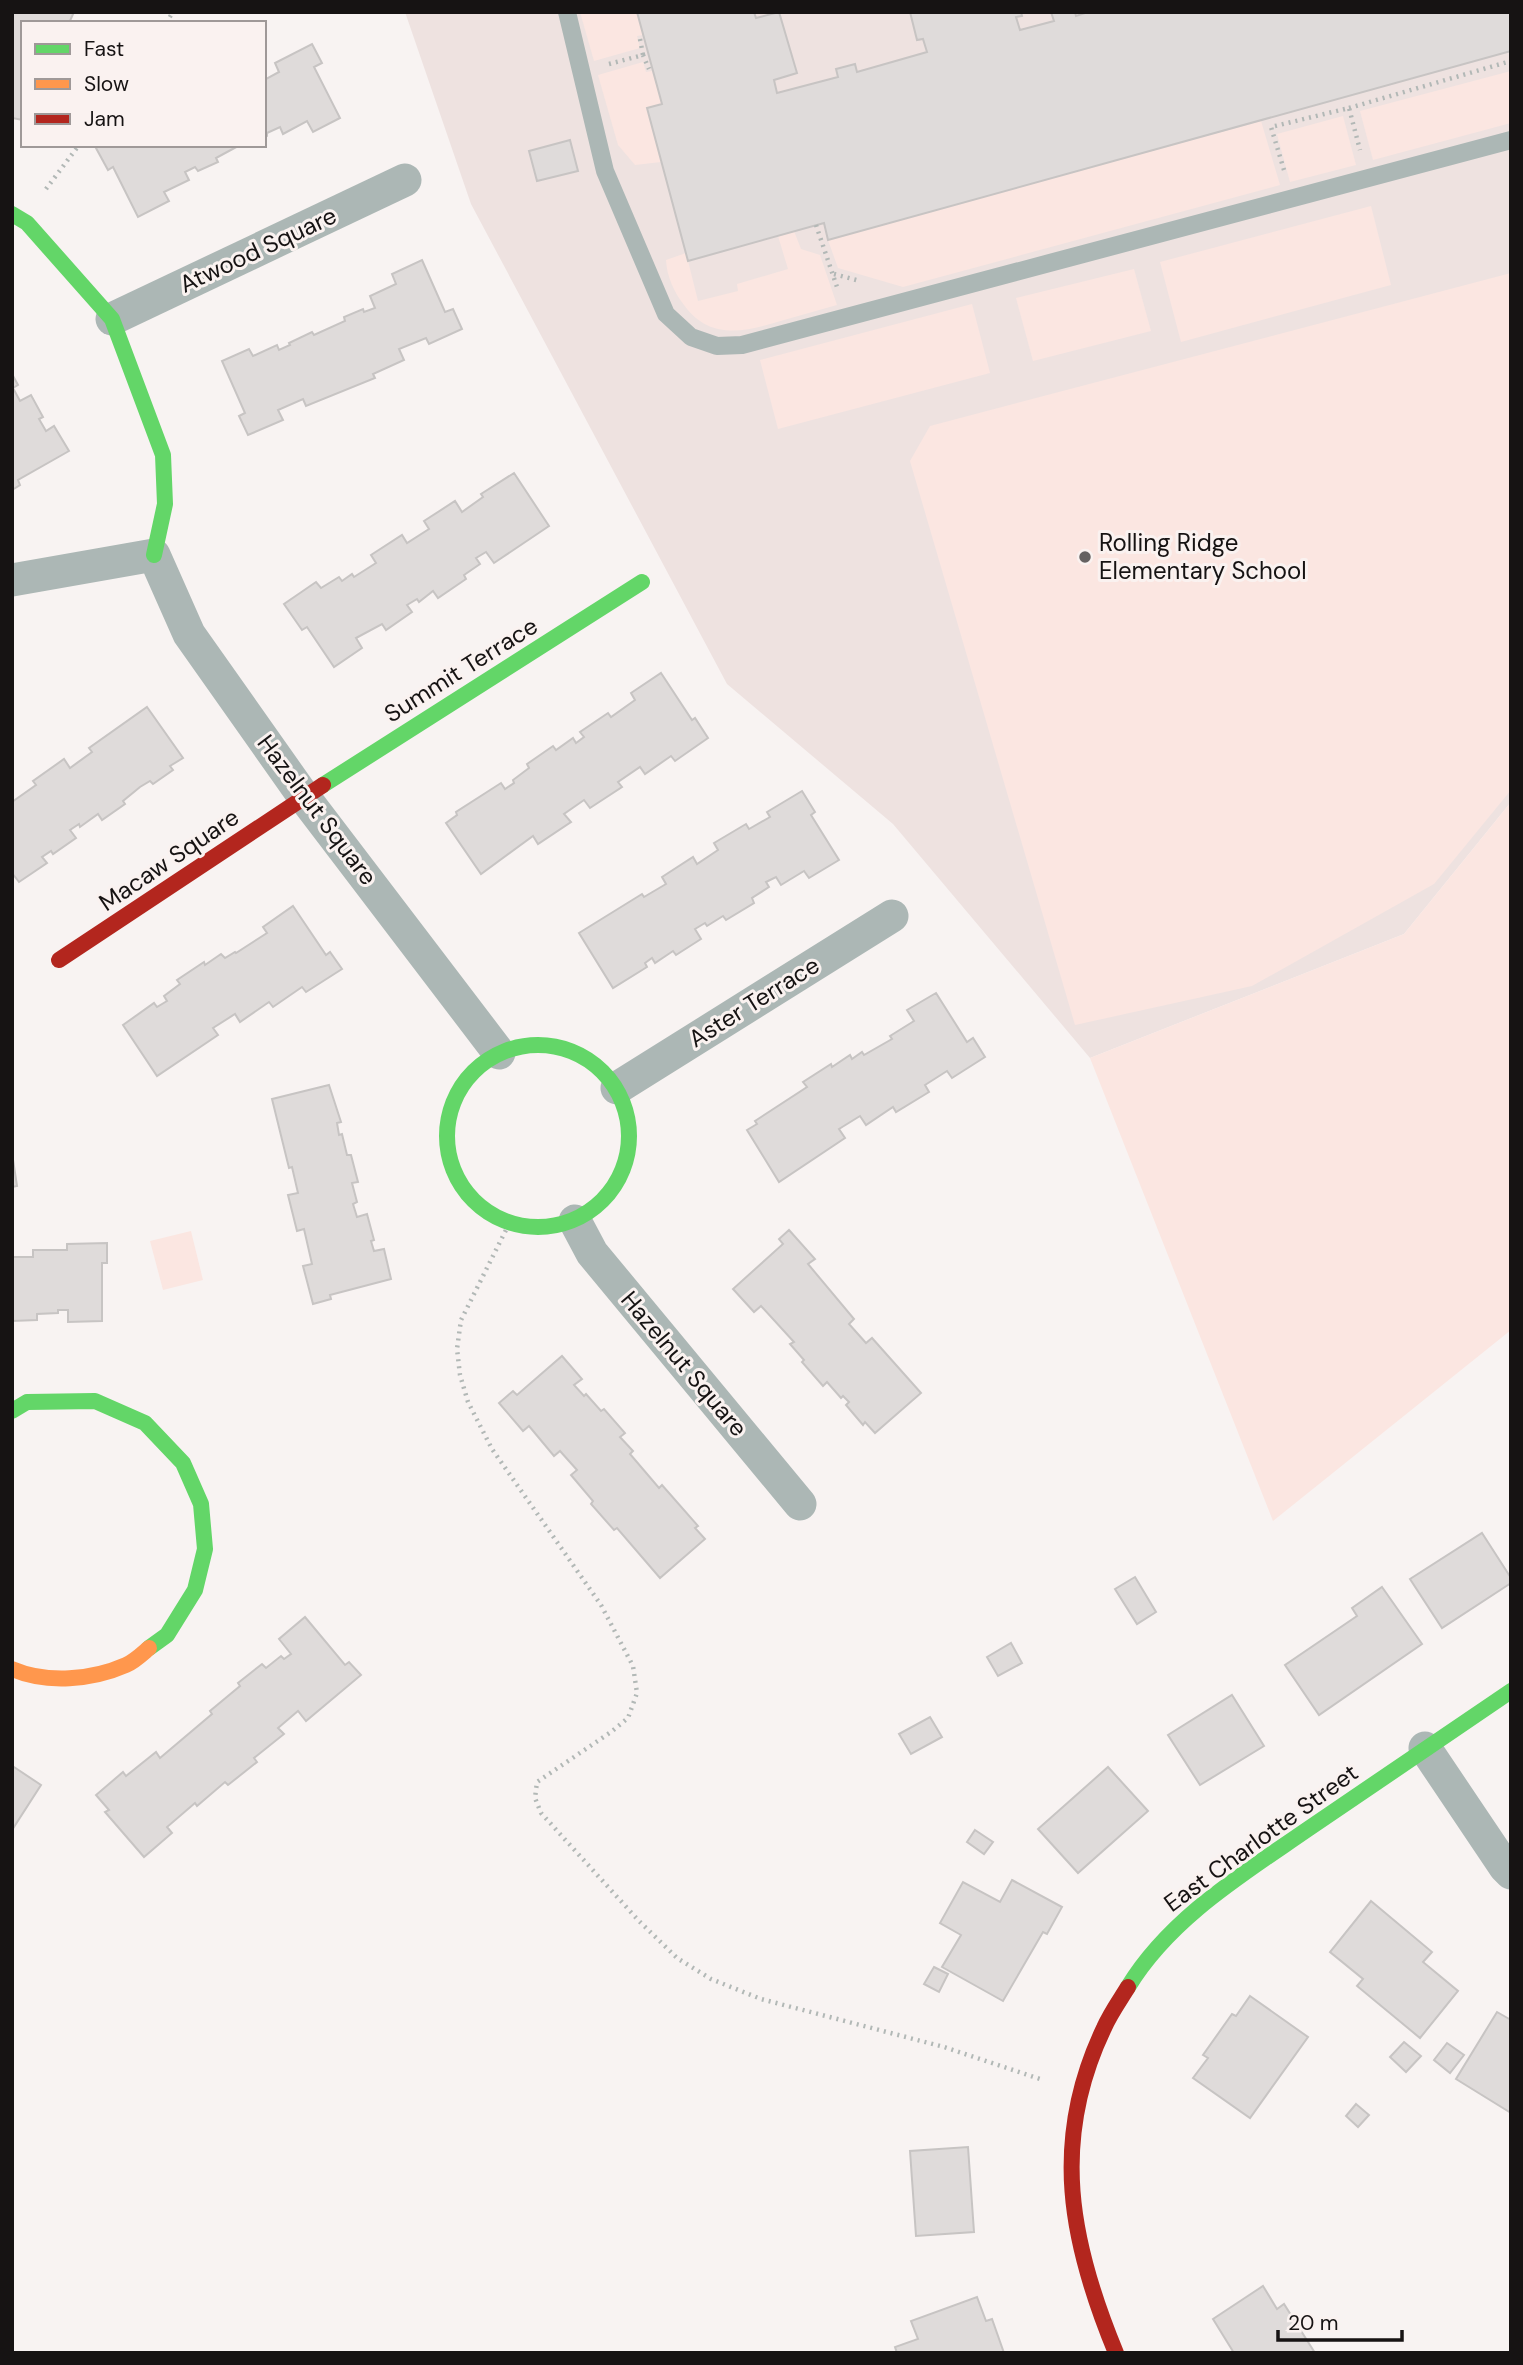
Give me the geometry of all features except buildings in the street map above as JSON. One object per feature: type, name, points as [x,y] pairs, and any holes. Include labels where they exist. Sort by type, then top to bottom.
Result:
[{"type":"street","name":"Atwood Square","points":[[111,319],[405,180]]},
{"type":"street","points":[[12,214],[27,223],[111,319],[163,454],[165,503],[154,555],[12,580]]},
{"type":"street","name":"Hazelnut Square","points":[[154,555],[190,634],[304,797],[499,1053]]},
{"type":"street","name":"Summit Terrace","points":[[304,797],[642,582]]},
{"type":"street","name":"Macaw Square","points":[[59,960],[304,797]]},
{"type":"street","name":"Aster Terrace","points":[[617,1088],[892,916]]},
{"type":"street","points":[[543,1044],[570,1050],[594,1063],[617,1088],[627,1113],[630,1137],[622,1175],[610,1194],[575,1221],[533,1228],[509,1224],[488,1214],[468,1196],[456,1177],[447,1154],[446,1129],[452,1104],[463,1083],[481,1065],[499,1053],[521,1046],[543,1044]]},
{"type":"street","name":"Hazelnut Square","points":[[575,1221],[592,1253],[800,1504]]},
{"type":"street","points":[[12,1411],[27,1402],[95,1401],[145,1423],[183,1463],[201,1504],[205,1549],[195,1590],[167,1635],[128,1664],[86,1678],[28,1676],[12,1669]]},
{"type":"street","name":"East Charlotte Street","points":[[1116,2353],[1093,2297],[1076,2239],[1070,2189],[1072,2140],[1080,2089],[1094,2046],[1116,2003],[1143,1965],[1177,1925],[1247,1871],[1511,1691]]},
{"type":"street","points":[[1425,1748],[1511,1873]]},
{"type":"lane","points":[[567,12],[605,171],[666,314],[691,337],[717,346],[742,345],[1511,140]]},
{"type":"path","points":[[640,39],[649,69]]},
{"type":"path","points":[[581,72],[643,55]]},
{"type":"path","points":[[1292,198],[1271,127],[1349,108],[1511,61]]},
{"type":"path","points":[[1349,108],[1367,178]]},
{"type":"path","points":[[27,223],[48,185],[77,147]]},
{"type":"path","points":[[816,225],[846,317]]},
{"type":"path","points":[[509,1224],[461,1320],[457,1349],[460,1375],[468,1402],[492,1449],[601,1605],[633,1666],[637,1693],[628,1718],[537,1782],[535,1798],[541,1813],[639,1921],[677,1958],[712,1979],[761,1999],[944,2047],[1030,2077],[1080,2089]]},
{"type":"shaded area","name":"Rolling Ridge Elementary School","points":[[405,12],[1511,12],[1511,802],[1404,934],[1090,1058],[893,824],[727,684],[471,204]]},
{"type":"shaded area","points":[[580,12],[637,12],[643,35],[637,36],[640,48],[594,61]]},
{"type":"shaded area","points":[[643,62],[646,72],[652,71],[662,104],[647,109],[661,162],[635,165],[618,145],[598,75]]},
{"type":"shaded area","points":[[1511,71],[1511,123],[1373,160],[1360,111]]},
{"type":"shaded area","points":[[1343,116],[1356,165],[1290,182],[1277,134]]},
{"type":"shaded area","points":[[1261,121],[1280,185],[903,287],[838,268],[828,240]]},
{"type":"shaded area","points":[[1371,206],[1391,285],[1181,342],[1160,262]]},
{"type":"shaded area","points":[[794,231],[801,249],[820,255],[837,305],[757,328],[730,330],[706,324],[695,317],[680,300],[672,284],[666,260],[686,253],[698,301],[738,291],[737,284],[788,269],[778,236]]},
{"type":"shaded area","points":[[1134,269],[1151,331],[1033,361],[1016,298]]},
{"type":"shaded area","points":[[1511,273],[1511,790],[1434,884],[1252,986],[1075,1025],[910,461],[930,426]]},
{"type":"shaded area","points":[[972,304],[990,373],[778,429],[760,360]]},
{"type":"shaded area","points":[[1511,802],[1511,1330],[1273,1521],[1090,1058],[1404,934]]},
{"type":"shaded area","points":[[191,1231],[203,1280],[163,1290],[150,1241]]},
{"type":"traffic: fast","points":[[12,214],[27,223],[112,319],[163,455],[165,504],[154,555]]},
{"type":"traffic: fast","points":[[323,785],[642,582]]},
{"type":"traffic: fast","points":[[538,1045],[556,1046],[573,1052],[603,1071],[622,1101],[628,1118],[629,1136],[628,1154],[622,1171],[603,1201],[573,1220],[556,1226],[538,1227],[520,1226],[503,1220],[473,1201],[454,1171],[448,1154],[447,1136],[448,1118],[454,1101],[473,1071],[503,1052],[520,1046],[538,1045]]},
{"type":"traffic: fast","points":[[12,1411],[27,1402],[95,1401],[145,1423],[183,1463],[201,1504],[205,1549],[195,1590],[167,1635],[149,1648]]},
{"type":"traffic: fast","points":[[1128,1987],[1145,1962],[1165,1940],[1209,1899],[1511,1691]]},
{"type":"traffic: slow","points":[[12,1669],[40,1677],[84,1677],[126,1665],[149,1648]]},
{"type":"traffic: jam","points":[[59,960],[323,785]]},
{"type":"traffic: jam","points":[[1116,2353],[1087,2271],[1078,2231],[1072,2191],[1072,2151],[1077,2111],[1087,2070],[1106,2023],[1128,1987]]},
{"type":"place","name":"Rolling Ridge Elementary School","points":[[1085,557]]}]
